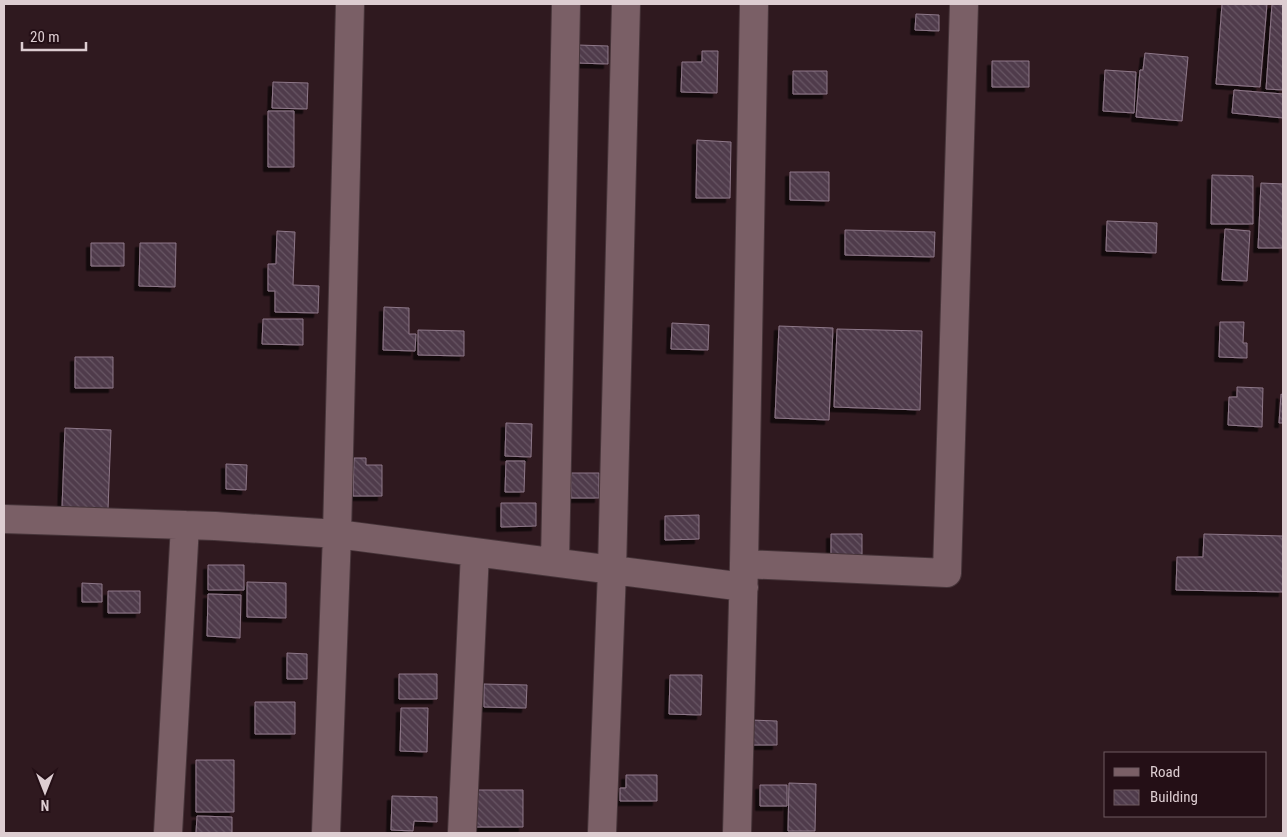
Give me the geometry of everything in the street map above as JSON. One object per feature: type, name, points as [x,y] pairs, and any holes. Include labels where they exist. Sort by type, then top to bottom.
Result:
[{"type":"street","points":[[326,833],[337,534],[350,4]]},
{"type":"street","points":[[555,562],[566,4]]},
{"type":"street","points":[[602,833],[612,570],[626,4]]},
{"type":"street","points":[[736,833],[744,575],[754,4]]},
{"type":"street","points":[[4,520],[185,525],[337,534],[612,570],[744,575],[947,573],[964,4]]},
{"type":"street","points":[[168,833],[185,525]]},
{"type":"street","points":[[462,833],[475,552]]},
{"type":"building","points":[[1222,4],[1267,4],[1260,87],[1216,84]]},
{"type":"building","points":[[1272,4],[1283,4],[1283,90],[1266,89]]},
{"type":"building","points":[[916,14],[939,15],[939,31],[915,30]]},
{"type":"building","points":[[578,45],[608,46],[608,64],[577,63]]},
{"type":"building","points":[[702,51],[718,51],[717,93],[681,92],[682,62],[702,62]]},
{"type":"building","points":[[1145,53],[1188,57],[1182,121],[1136,117],[1140,70],[1143,70]]},
{"type":"building","points":[[992,61],[1029,61],[1029,87],[992,87]]},
{"type":"building","points":[[1105,70],[1136,72],[1134,113],[1103,111]]},
{"type":"building","points":[[793,71],[827,71],[827,94],[793,94]]},
{"type":"building","points":[[273,82],[308,83],[307,109],[272,108]]},
{"type":"building","points":[[1234,90],[1283,94],[1283,118],[1232,113]]},
{"type":"building","points":[[268,111],[294,111],[294,167],[268,167]]},
{"type":"building","points":[[697,140],[731,142],[730,198],[696,198]]},
{"type":"building","points":[[790,172],[829,172],[829,201],[790,200]]},
{"type":"building","points":[[1212,175],[1253,176],[1253,224],[1211,224]]},
{"type":"building","points":[[1261,183],[1283,184],[1283,248],[1258,248]]},
{"type":"building","points":[[1107,221],[1157,223],[1156,253],[1106,251]]},
{"type":"building","points":[[1225,229],[1250,231],[1247,281],[1222,280]]},
{"type":"building","points":[[845,230],[935,232],[934,257],[845,255]]},
{"type":"building","points":[[277,231],[295,232],[293,285],[319,286],[318,313],[275,312],[275,291],[268,291],[268,264],[276,264]]},
{"type":"building","points":[[91,243],[124,243],[124,266],[91,266]]},
{"type":"building","points":[[140,243],[176,243],[175,287],[139,286]]},
{"type":"building","points":[[384,307],[409,308],[409,334],[416,334],[415,351],[383,350]]},
{"type":"building","points":[[263,319],[303,319],[303,345],[262,344]]},
{"type":"building","points":[[1220,322],[1244,322],[1243,343],[1247,343],[1247,358],[1219,357]]},
{"type":"building","points":[[672,323],[709,325],[708,350],[671,349]]},
{"type":"building","points":[[779,326],[833,328],[829,420],[775,418]]},
{"type":"building","points":[[837,329],[922,331],[920,410],[834,407]]},
{"type":"building","points":[[418,330],[464,331],[464,356],[418,355]]},
{"type":"building","points":[[75,357],[113,357],[113,388],[75,388]]},
{"type":"building","points":[[1237,387],[1263,388],[1262,427],[1228,425],[1229,397],[1237,397]]},
{"type":"building","points":[[1281,394],[1283,395],[1283,423],[1279,423]]},
{"type":"building","points":[[506,423],[532,424],[531,457],[505,456]]},
{"type":"building","points":[[65,428],[111,430],[108,510],[62,508]]},
{"type":"building","points":[[354,458],[366,458],[366,465],[382,465],[382,496],[353,496]]},
{"type":"building","points":[[506,461],[525,461],[524,492],[505,492]]},
{"type":"building","points":[[226,464],[247,465],[246,490],[226,489]]},
{"type":"building","points":[[571,473],[599,473],[599,498],[571,498]]},
{"type":"building","points":[[501,503],[536,503],[536,526],[501,527]]},
{"type":"building","points":[[699,515],[699,539],[665,540],[665,516]]},
{"type":"building","points":[[831,534],[862,534],[862,558],[831,558]]},
{"type":"building","points":[[1204,534],[1283,536],[1283,592],[1176,590],[1177,557],[1203,557]]},
{"type":"building","points":[[208,565],[244,565],[244,590],[208,590]]},
{"type":"building","points":[[247,582],[286,583],[286,618],[247,617]]},
{"type":"building","points":[[82,583],[102,584],[102,602],[82,602]]},
{"type":"building","points":[[108,591],[140,591],[140,613],[108,613]]},
{"type":"building","points":[[208,594],[241,595],[240,638],[207,636]]},
{"type":"building","points":[[287,653],[307,654],[307,679],[287,679]]},
{"type":"building","points":[[399,674],[437,674],[437,699],[399,699]]},
{"type":"building","points":[[670,675],[702,675],[701,715],[669,714]]},
{"type":"building","points":[[484,684],[527,685],[526,708],[484,707]]},
{"type":"building","points":[[255,702],[295,702],[295,734],[255,734]]},
{"type":"building","points":[[401,708],[428,708],[427,752],[400,751]]},
{"type":"building","points":[[750,720],[777,721],[777,745],[750,745]]},
{"type":"building","points":[[196,760],[234,760],[234,812],[196,812]]},
{"type":"building","points":[[626,775],[657,775],[657,801],[620,801],[620,788],[626,788]]},
{"type":"building","points":[[789,783],[816,784],[815,831],[788,831]]},
{"type":"building","points":[[760,785],[787,785],[787,806],[760,806]]},
{"type":"building","points":[[475,790],[523,790],[523,827],[475,827]]},
{"type":"building","points":[[392,796],[437,797],[437,822],[414,821],[413,831],[391,830]]},
{"type":"building","points":[[197,816],[232,817],[232,833],[196,833]]}]
